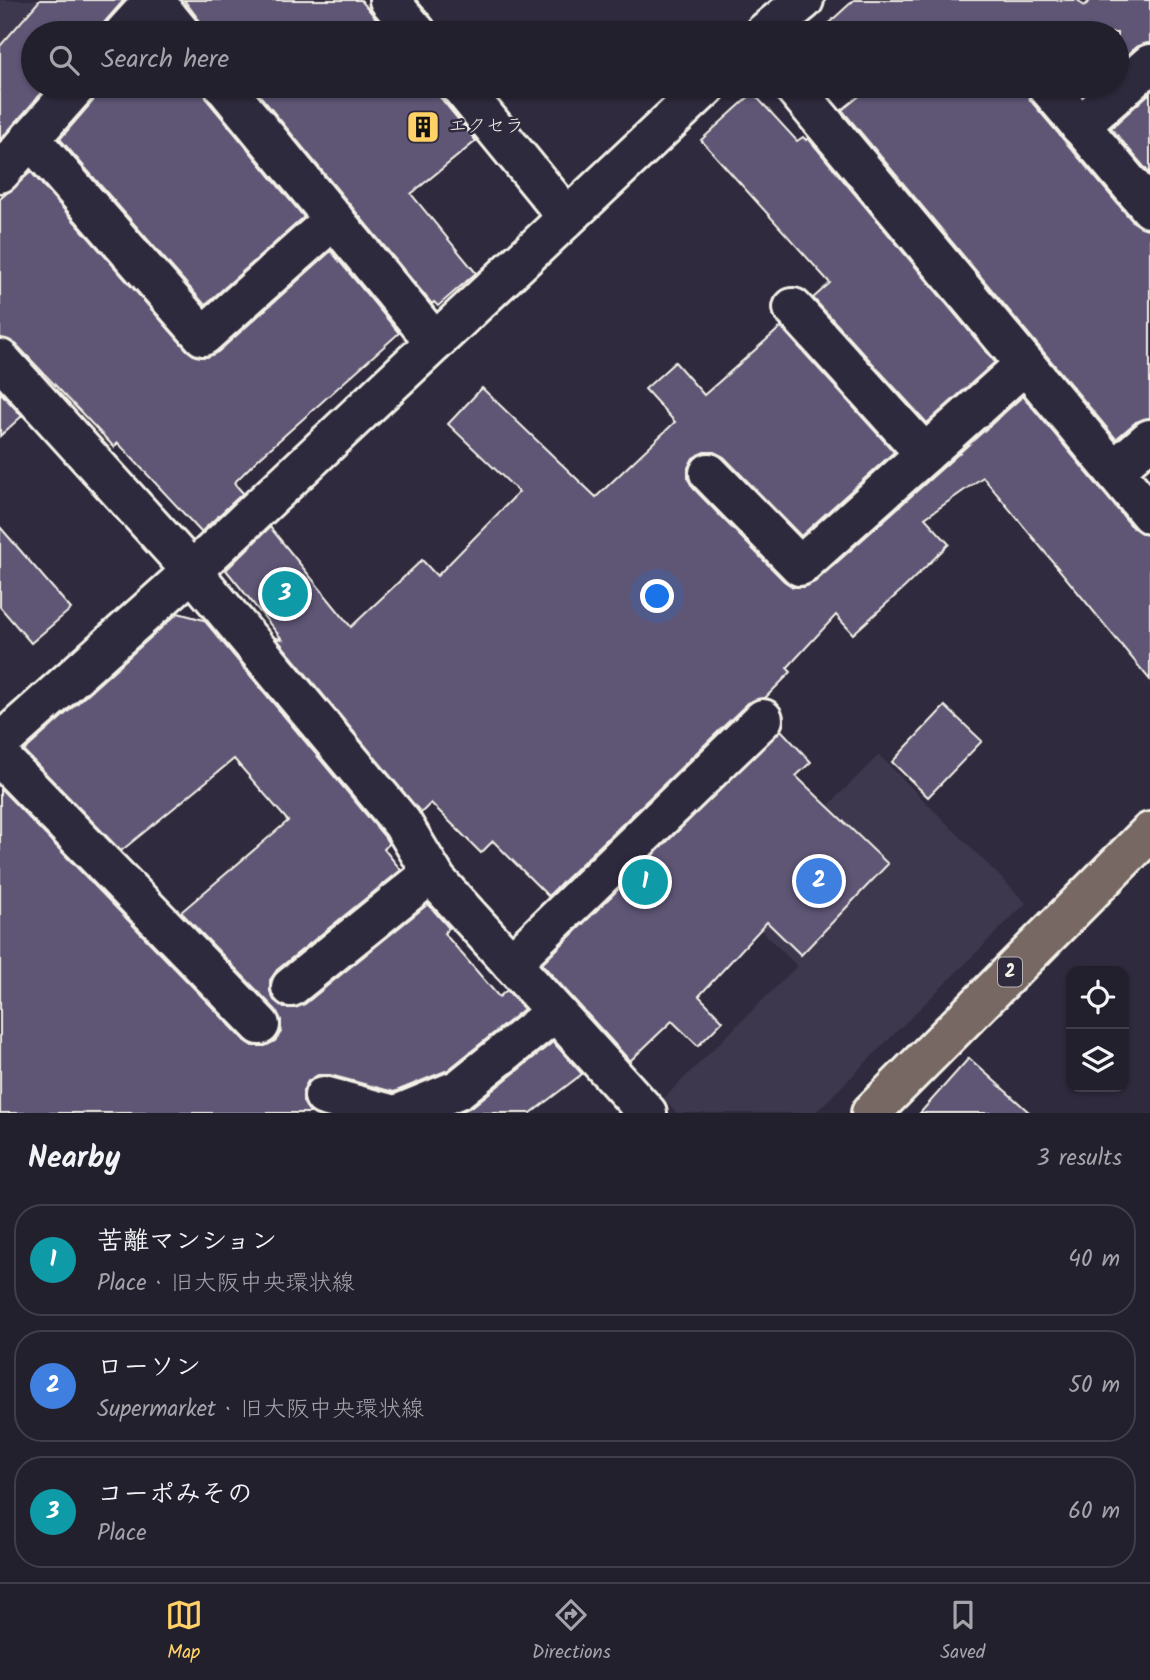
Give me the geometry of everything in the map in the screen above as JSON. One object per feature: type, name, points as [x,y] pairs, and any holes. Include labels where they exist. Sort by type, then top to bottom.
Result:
[{"type":"main road","name":"2","points":[[871,1113],[1150,832]]},
{"type":"street","points":[[135,21],[154,0],[171,21]]},
{"type":"street","points":[[389,0],[407,21]]},
{"type":"street","points":[[779,21],[804,0]]},
{"type":"street","points":[[1129,83],[1150,64]]},
{"type":"street","points":[[0,173],[66,98]]},
{"type":"street","points":[[234,98],[435,342]]},
{"type":"street","points":[[470,98],[567,217]]},
{"type":"street","points":[[0,743],[192,571],[694,98]]},
{"type":"street","points":[[803,98],[1150,514]]},
{"type":"street","points":[[1057,98],[1150,208]]},
{"type":"street","points":[[1080,126],[1112,98]]},
{"type":"street","points":[[30,138],[202,336],[334,219]]},
{"type":"street","points":[[793,308],[925,454]]},
{"type":"street","points":[[0,359],[192,571],[402,823],[432,873],[647,1113]]},
{"type":"street","points":[[709,473],[800,566],[1025,364]]},
{"type":"street","points":[[1114,470],[1150,439]]},
{"type":"street","points":[[511,963],[763,719]]},
{"type":"street","points":[[0,757],[260,1024]]},
{"type":"street","points":[[291,987],[432,873]]},
{"type":"street","points":[[401,1113],[459,1089],[555,1012]]},
{"type":"street","points":[[324,1096],[387,1113]]},
{"type":"shaded area","points":[[0,0],[70,0],[52,21],[21,21],[21,56],[0,80]]},
{"type":"shaded area","points":[[879,755],[1026,903],[815,1113],[677,1113],[663,1099],[797,966],[732,901]]},
{"type":"building","points":[[40,0],[124,0],[106,21],[22,21]]},
{"type":"building","points":[[184,0],[361,0],[378,21],[200,21]]},
{"type":"building","points":[[854,0],[1078,0],[1084,6],[1091,0],[1150,0],[1150,43],[1136,47],[1129,53],[1129,21],[831,21]]},
{"type":"building","points":[[21,22],[21,98],[37,98],[0,140],[0,46]]},
{"type":"building","points":[[1150,93],[1150,174],[1111,128]]},
{"type":"building","points":[[94,98],[206,98],[304,217],[205,305],[60,139]]},
{"type":"building","points":[[262,98],[441,98],[476,141],[411,194],[476,273],[438,306],[434,302],[432,304]]},
{"type":"building","points":[[747,98],[758,98],[797,141],[803,137],[806,140],[808,138],[995,362],[927,423],[813,298],[830,283],[701,140]]},
{"type":"building","points":[[857,98],[1029,98],[1133,222],[1150,229],[1150,418],[1136,422],[1116,439],[842,110]]},
{"type":"building","points":[[31,172],[195,356],[207,357],[218,352],[331,251],[399,333],[234,483],[243,493],[201,532],[118,443],[114,447],[16,344],[0,338],[0,199]]},
{"type":"building","points":[[781,327],[894,452],[801,536],[724,457],[714,452],[704,452],[693,458],[688,468],[688,479],[693,488],[784,581],[793,587],[804,587],[815,582],[1023,396],[1133,528],[1150,535],[1150,680],[983,477],[925,518],[949,544],[905,587],[853,634],[836,615],[787,668],[791,672],[765,698],[748,703],[548,896],[493,841],[481,853],[431,803],[421,813],[276,638],[282,639],[226,570],[270,527],[351,627],[422,560],[437,576],[519,492],[448,424],[482,388],[596,497],[675,422],[645,389],[675,362],[704,395]]},
{"type":"building","points":[[0,392],[22,416],[0,436]]},
{"type":"building","points":[[0,527],[71,609],[31,643],[0,607]]},
{"type":"building","points":[[178,613],[204,620],[384,836],[389,844],[384,849],[401,870],[277,970],[270,980],[270,991],[274,1000],[284,1008],[305,1004],[428,904],[449,928],[444,933],[499,997],[507,990],[524,1009],[448,1070],[394,1092],[330,1075],[318,1075],[308,1081],[303,1091],[303,1102],[311,1113],[0,1113],[0,788],[244,1040],[253,1046],[265,1046],[275,1041],[281,1032],[281,1020],[276,1010],[181,912],[288,821],[234,759],[121,851],[24,751]]},
{"type":"building","points":[[945,706],[982,741],[928,797],[892,762]]},
{"type":"building","points":[[781,730],[811,762],[796,776],[888,864],[801,955],[767,922],[699,996],[723,1021],[698,1046],[672,1021],[630,1061],[542,964]]},
{"type":"building","points":[[553,1042],[582,1074],[531,1113],[458,1113],[473,1106]]},
{"type":"building","points":[[970,1059],[1030,1113],[920,1113]]},
{"type":"place","name":"エクセラ","points":[[423,127]]},
{"type":"place","name":"コーポみその","points":[[285,594]]},
{"type":"place","name":"ローソン","points":[[819,881]]},
{"type":"place","name":"苦離マンション","points":[[645,882]]}]
